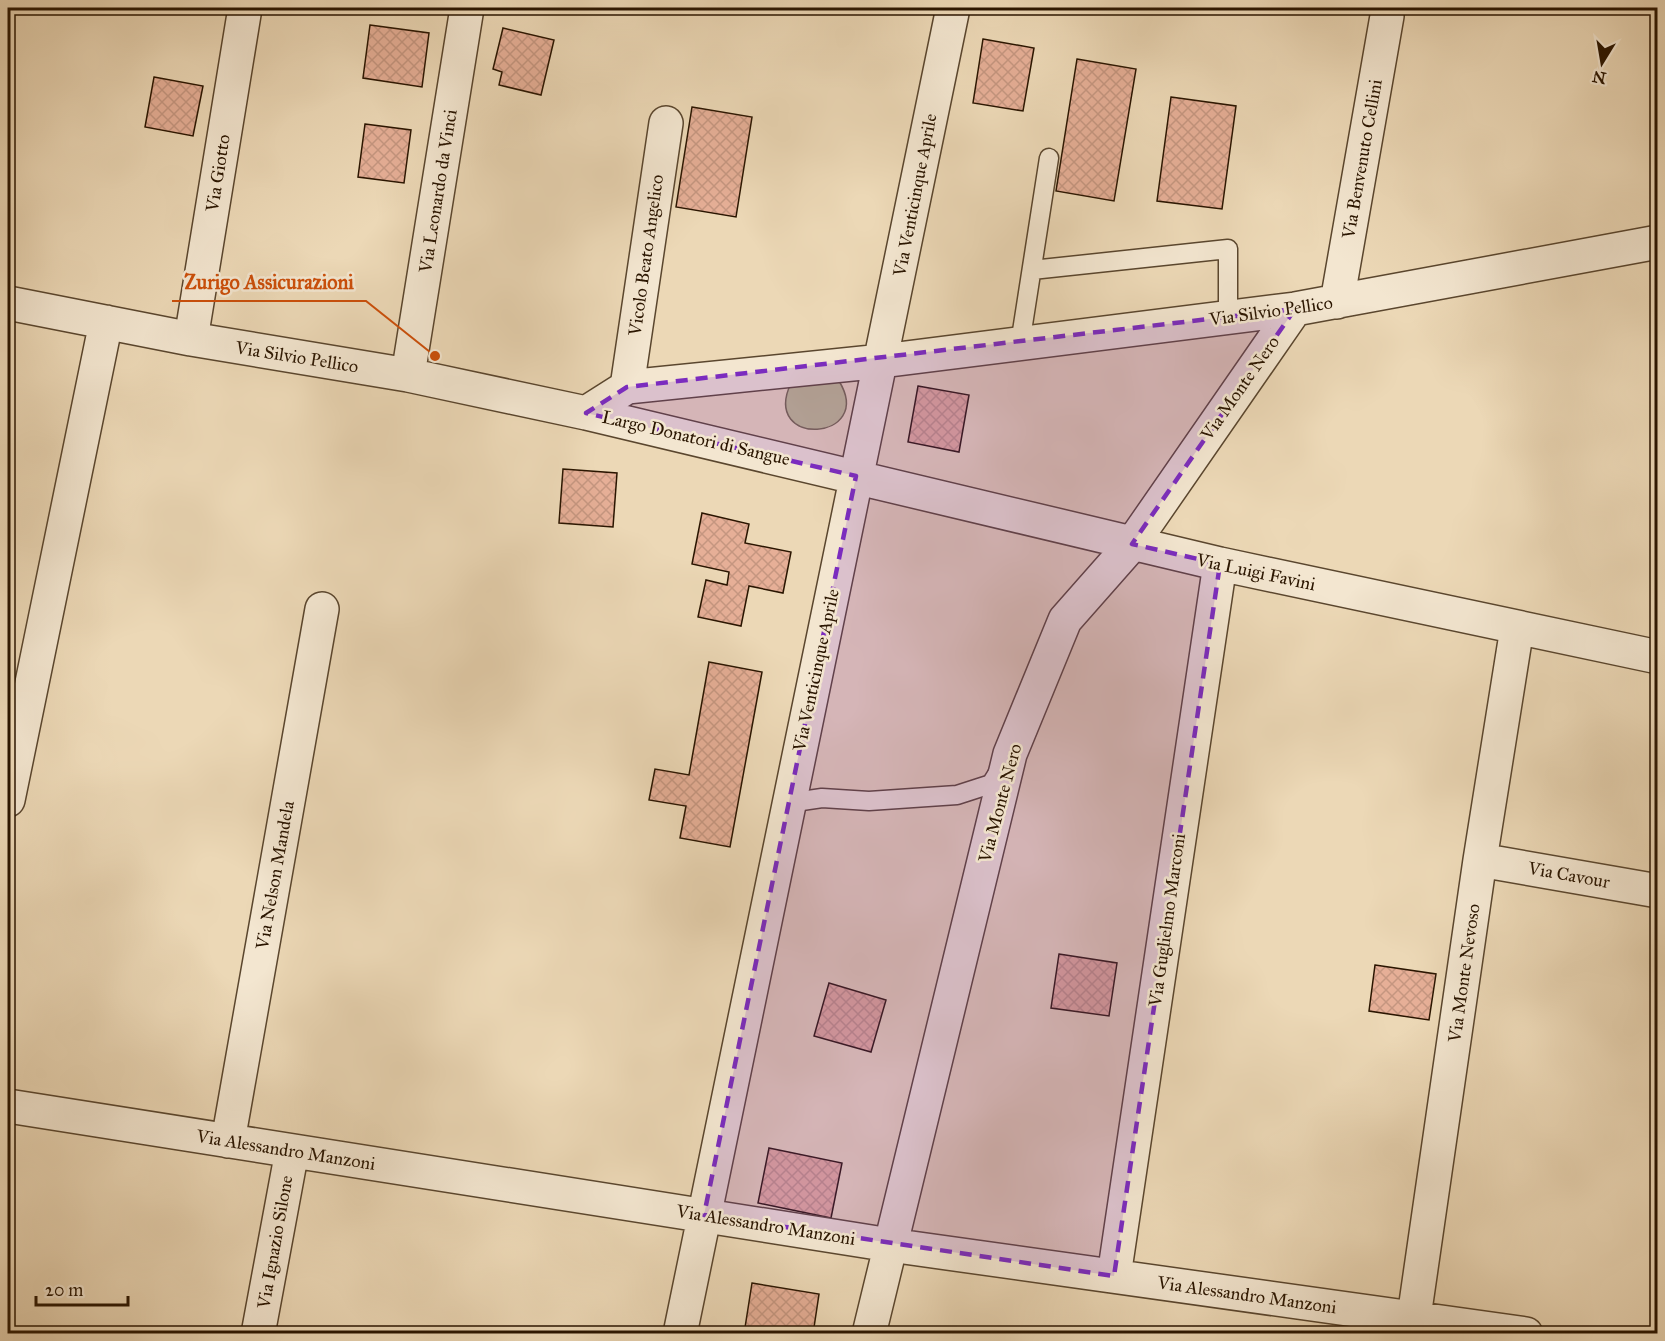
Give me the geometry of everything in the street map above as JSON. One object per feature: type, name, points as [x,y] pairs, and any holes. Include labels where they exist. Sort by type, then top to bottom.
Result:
[{"type":"street","name":"Via Giotto","points":[[190,339],[245,8]]},
{"type":"street","name":"Via Leonardo da Vinci","points":[[408,375],[467,8]]},
{"type":"street","name":"Via Venticinque Aprile","points":[[680,1334],[788,803],[882,361],[952,8]]},
{"type":"street","name":"Via Benvenuto Cellini","points":[[1337,302],[1387,16]]},
{"type":"street","name":"Vicolo Beato Angelico","points":[[627,387],[666,123]]},
{"type":"street","name":"Via Silvio Pellico","points":[[882,361],[1295,309],[1658,242]]},
{"type":"street","name":"Via Silvio Pellico","points":[[8,303],[190,339],[408,375],[586,413]]},
{"type":"street","name":"Via Monte Nero","points":[[869,1334],[1010,754],[1065,620],[1132,544],[1295,309]]},
{"type":"street","points":[[8,800],[106,322]]},
{"type":"street","name":"Largo Donatori di Sangue","points":[[586,413],[627,387],[882,361]]},
{"type":"street","name":"Largo Donatori di Sangue","points":[[586,413],[856,476]]},
{"type":"street","name":"Via Luigi Favini","points":[[856,476],[1220,564],[1658,657]]},
{"type":"street","name":"Via Guglielmo Marconi","points":[[1114,1276],[1220,564]]},
{"type":"street","name":"Via Nelson Mandela","points":[[228,1141],[322,609]]},
{"type":"street","name":"Via Monte Nevoso","points":[[1414,1317],[1480,860],[1517,628]]},
{"type":"street","name":"Via Cavour","points":[[1480,860],[1658,891]]},
{"type":"street","name":"Via Alessandro Manzoni","points":[[8,1106],[890,1245],[1526,1334]]},
{"type":"street","name":"Via Ignazio Silone","points":[[258,1334],[292,1150]]},
{"type":"lane","points":[[1020,344],[1049,158]]},
{"type":"lane","points":[[1032,270],[1228,249],[1228,317]]},
{"type":"lane","points":[[788,803],[822,798],[869,801],[957,795],[991,784],[1010,754]]},
{"type":"highlighted area","points":[[1295,309],[1132,544],[1220,564],[1114,1276],[704,1215],[856,476],[586,413],[627,387]]},
{"type":"shaded area","points":[[839,381],[846,401],[843,416],[832,425],[817,429],[802,427],[791,419],[786,404],[791,383]]},
{"type":"building","points":[[370,25],[429,33],[422,87],[363,78]]},
{"type":"building","points":[[503,28],[554,40],[541,95],[499,85],[502,72],[493,69]]},
{"type":"building","points":[[983,39],[1034,48],[1023,111],[973,103]]},
{"type":"building","points":[[1077,59],[1136,69],[1114,201],[1056,191]]},
{"type":"building","points":[[154,77],[203,86],[193,136],[145,127]]},
{"type":"building","points":[[1171,97],[1236,106],[1222,209],[1157,201]]},
{"type":"building","points":[[692,107],[752,117],[736,217],[676,207]]},
{"type":"building","points":[[365,124],[411,130],[404,183],[358,177]]},
{"type":"building","points":[[918,386],[969,395],[959,452],[908,442]]},
{"type":"building","points":[[563,469],[617,473],[613,527],[559,523]]},
{"type":"building","points":[[702,513],[749,524],[745,543],[791,552],[783,593],[749,586],[741,626],[698,617],[706,580],[727,585],[729,572],[692,564]]},
{"type":"building","points":[[709,662],[762,672],[730,847],[680,838],[686,806],[649,800],[655,769],[689,775]]},
{"type":"building","points":[[1059,954],[1117,963],[1109,1016],[1051,1008]]},
{"type":"building","points":[[1375,965],[1436,974],[1429,1020],[1369,1011]]},
{"type":"building","points":[[829,983],[886,1000],[871,1052],[814,1036]]},
{"type":"building","points":[[769,1148],[842,1163],[831,1218],[758,1203]]},
{"type":"building","points":[[752,1283],[819,1294],[813,1334],[744,1334]]},
{"type":"place","name":"Zurigo Assicurazioni","points":[[435,356]]}]
